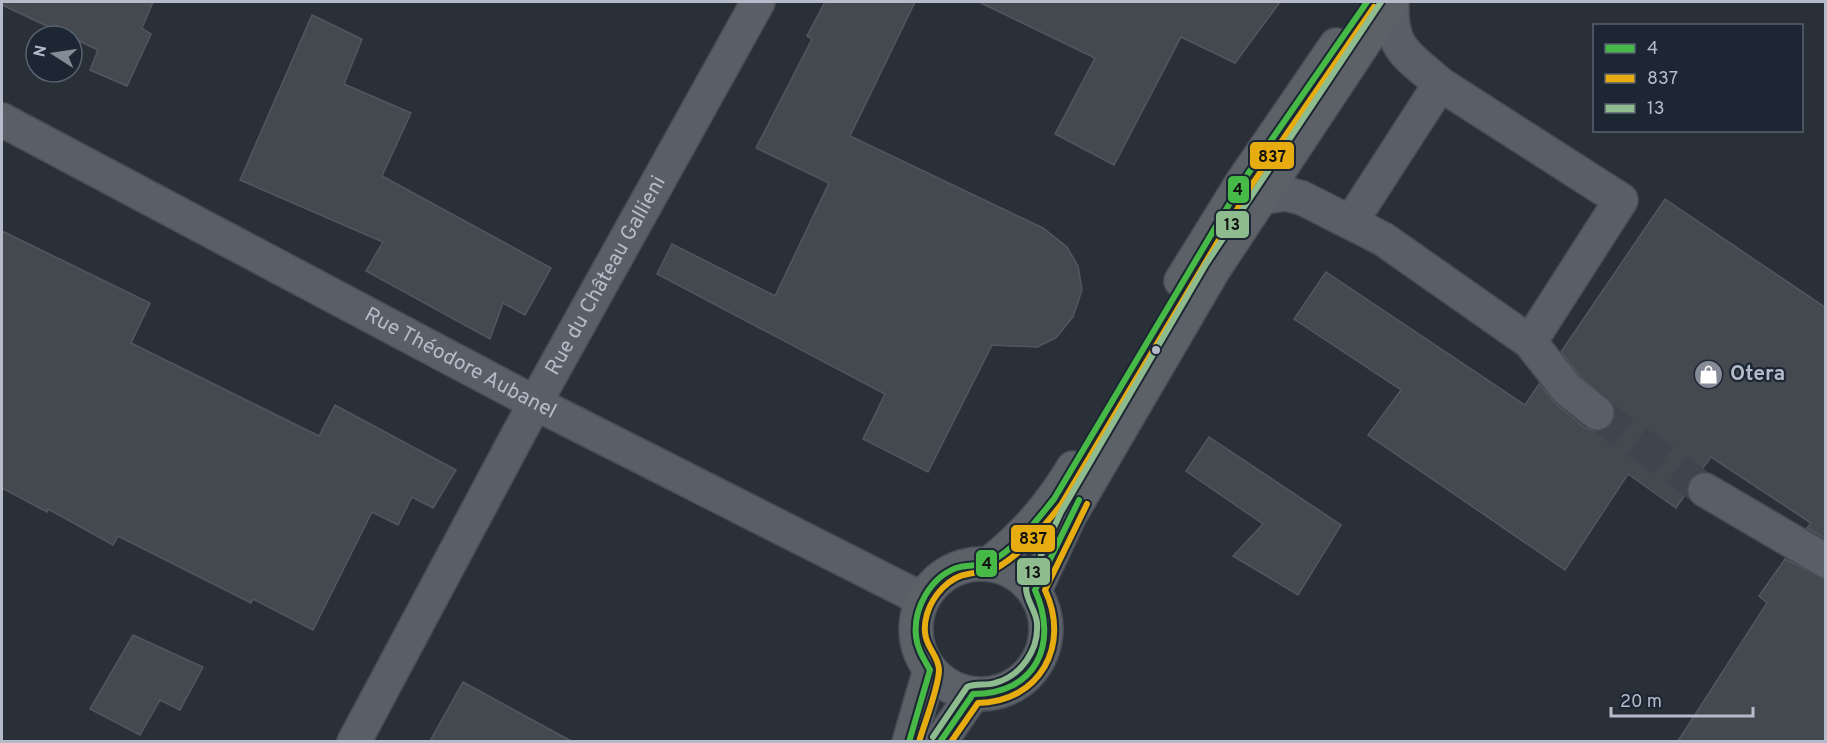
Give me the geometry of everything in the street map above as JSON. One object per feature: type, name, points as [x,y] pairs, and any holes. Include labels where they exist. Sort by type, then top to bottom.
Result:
[{"type":"main road","points":[[990,563],[1032,526],[1054,499],[1243,181],[1367,2]]},
{"type":"main road","points":[[1035,590],[1069,517],[1214,269],[1392,2]]},
{"type":"main road","points":[[990,563],[1015,572],[1035,590],[1045,612],[1046,638],[1038,662],[1022,681],[999,692],[974,694],[943,682],[930,670],[918,648],[916,623],[922,599],[940,578],[964,565],[990,563]]},
{"type":"main road","points":[[909,741],[930,670]]},
{"type":"main road","points":[[940,741],[974,694]]},
{"type":"street","name":"Rue du Château Gallieni","points":[[354,741],[535,403],[758,2]]},
{"type":"street","points":[[1392,2],[1391,24],[1398,46],[1440,84],[1621,200],[1530,342]]},
{"type":"street","points":[[1351,222],[1440,84]]},
{"type":"street","name":"Rue Théodore Aubanel","points":[[2,120],[535,403],[922,599]]},
{"type":"street","points":[[1262,197],[1287,194],[1302,198],[1383,239],[1530,342],[1567,389],[1598,413]]},
{"type":"street","points":[[1705,490],[1826,561]]},
{"type":"building","points":[[2,2],[153,2],[142,28],[151,34],[127,86],[90,70],[98,50],[84,43],[84,24],[43,24],[2,5]]},
{"type":"building","points":[[825,2],[915,2],[850,136],[1043,228],[1067,247],[1078,266],[1082,290],[1073,317],[1056,338],[1037,347],[992,345],[928,472],[863,439],[885,394],[657,274],[672,244],[775,296],[829,183],[756,148],[812,39],[807,36]]},
{"type":"building","points":[[979,2],[1280,2],[1235,63],[1181,37],[1114,165],[1055,134],[1095,58]]},
{"type":"building","points":[[312,15],[362,39],[344,84],[411,113],[382,176],[551,268],[525,315],[503,303],[490,339],[366,271],[383,242],[240,180]]},
{"type":"building","points":[[1665,199],[1826,308],[1826,539],[1807,528],[1811,523],[1711,457],[1700,472],[1689,480],[1687,492],[1676,508],[1628,474],[1565,570],[1368,435],[1401,390],[1294,319],[1326,272],[1525,405],[1539,384],[1555,403],[1585,428],[1603,431],[1611,425],[1615,416],[1614,406],[1580,376],[1561,352]]},
{"type":"building","points":[[2,231],[150,303],[131,343],[319,436],[335,405],[456,470],[433,508],[412,497],[398,525],[372,512],[313,630],[253,599],[251,603],[118,536],[113,545],[48,509],[47,512],[2,488]]},
{"type":"building","points":[[1209,437],[1341,525],[1298,595],[1233,556],[1263,524],[1186,471]]},
{"type":"building","points":[[1785,559],[1826,580],[1826,741],[1678,741],[1767,603],[1759,596]]},
{"type":"building","points":[[133,635],[203,667],[180,710],[160,700],[140,735],[90,709]]},
{"type":"building","points":[[463,682],[571,741],[430,741]]},
{"type":"tunnel","points":[[1597,413],[1705,490]]},
{"type":"transit line","name":"4","points":[[909,742],[930,670],[919,650],[916,636],[917,615],[925,596],[938,579],[956,568],[988,563],[1001,555],[1026,533],[1054,499],[1243,181],[1367,2]]},
{"type":"transit line","name":"13","points":[[933,737],[967,687],[1004,680],[1020,668],[1031,652],[1035,643],[1037,623],[1026,588],[1061,512],[1206,264],[1381,2]]},
{"type":"transit line","name":"837","points":[[919,742],[934,696],[939,670],[925,633],[927,614],[933,600],[954,579],[999,567],[1034,537],[1061,505],[1251,186],[1374,7]]},
{"type":"transit line","name":"4","points":[[940,742],[973,694],[995,692],[1013,685],[1027,675],[1037,662],[1043,647],[1044,629],[1042,610],[1035,590],[1079,500]]},
{"type":"transit line","name":"837","points":[[951,742],[978,703],[1000,700],[1018,693],[1033,681],[1044,667],[1052,650],[1054,631],[1052,611],[1045,590],[1087,504]]},
{"type":"place","name":"Otera","points":[[1709,374]]}]
